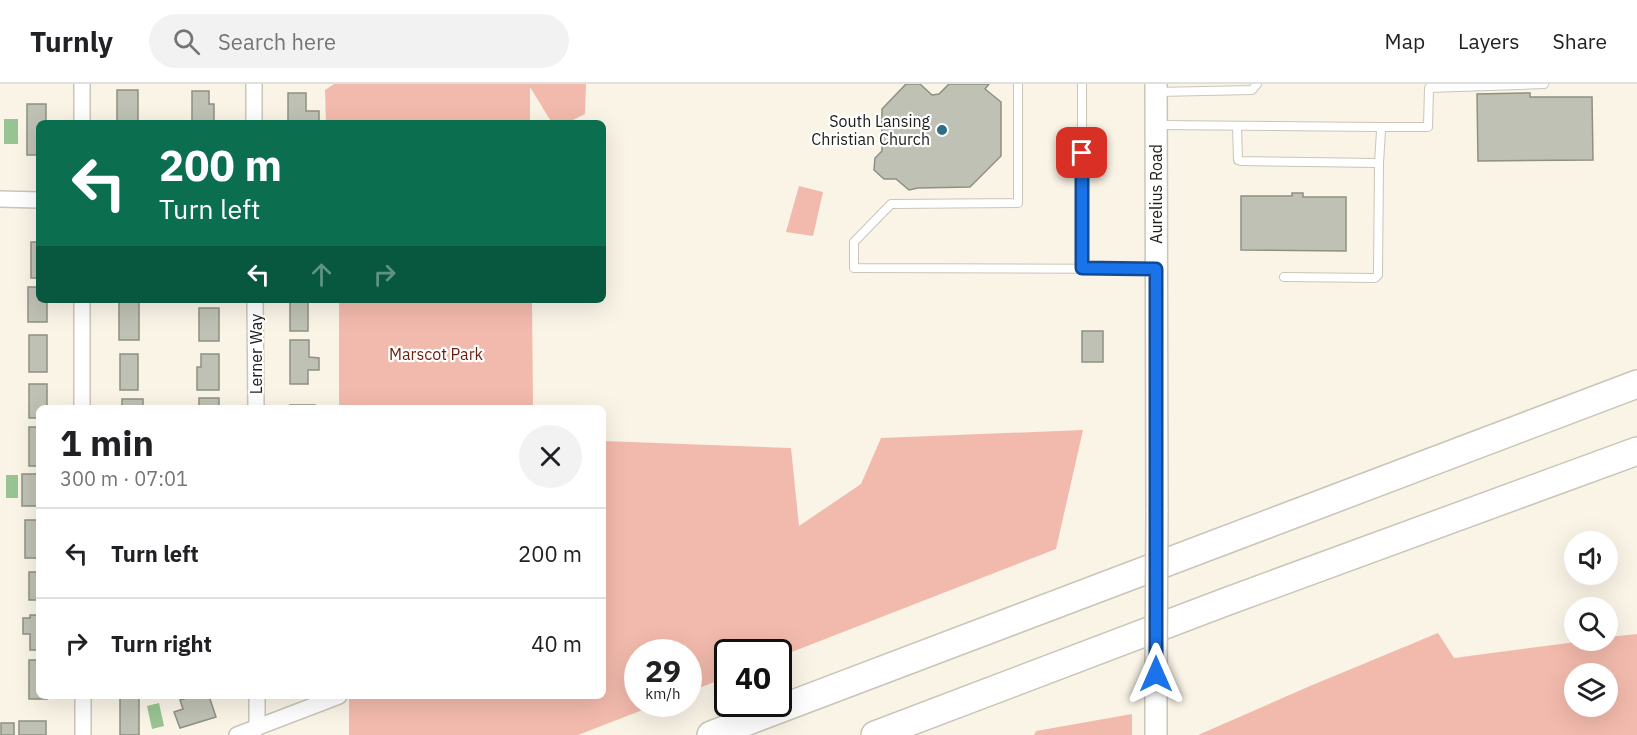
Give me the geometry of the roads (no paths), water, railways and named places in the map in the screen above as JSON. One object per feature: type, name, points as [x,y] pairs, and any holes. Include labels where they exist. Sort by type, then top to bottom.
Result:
[{"type":"highway","points":[[711,735],[1637,384]]},
{"type":"highway","points":[[875,735],[1228,601],[1637,451]]},
{"type":"street","points":[[82,84],[82,120]]},
{"type":"street","points":[[254,84],[254,120]]},
{"type":"street","name":"Aurelius Road","points":[[1156,88],[1156,735]]},
{"type":"street","points":[[0,200],[36,200]]},
{"type":"street","points":[[82,303],[82,405]]},
{"type":"street","name":"Lerner Way","points":[[255,303],[256,405]]},
{"type":"street","points":[[82,699],[82,735]]},
{"type":"street","points":[[257,699],[257,728]]},
{"type":"street","points":[[237,735],[331,699]]},
{"type":"lane","points":[[1018,84],[1018,203],[891,204],[854,242],[854,268],[1156,269]]},
{"type":"lane","points":[[1082,84],[1082,268]]},
{"type":"lane","points":[[1156,88],[1252,90],[1257,84]]},
{"type":"lane","points":[[1156,125],[1428,127],[1429,88],[1544,84]]},
{"type":"lane","points":[[1237,126],[1238,160],[1241,161],[1379,163]]},
{"type":"lane","points":[[1284,277],[1375,278],[1378,275],[1381,130],[1379,127]]},
{"type":"place","name":"South Lansing Christian Church","points":[[942,130]]},
{"type":"park label","name":"Marscot Park","points":[[436,354]]}]
